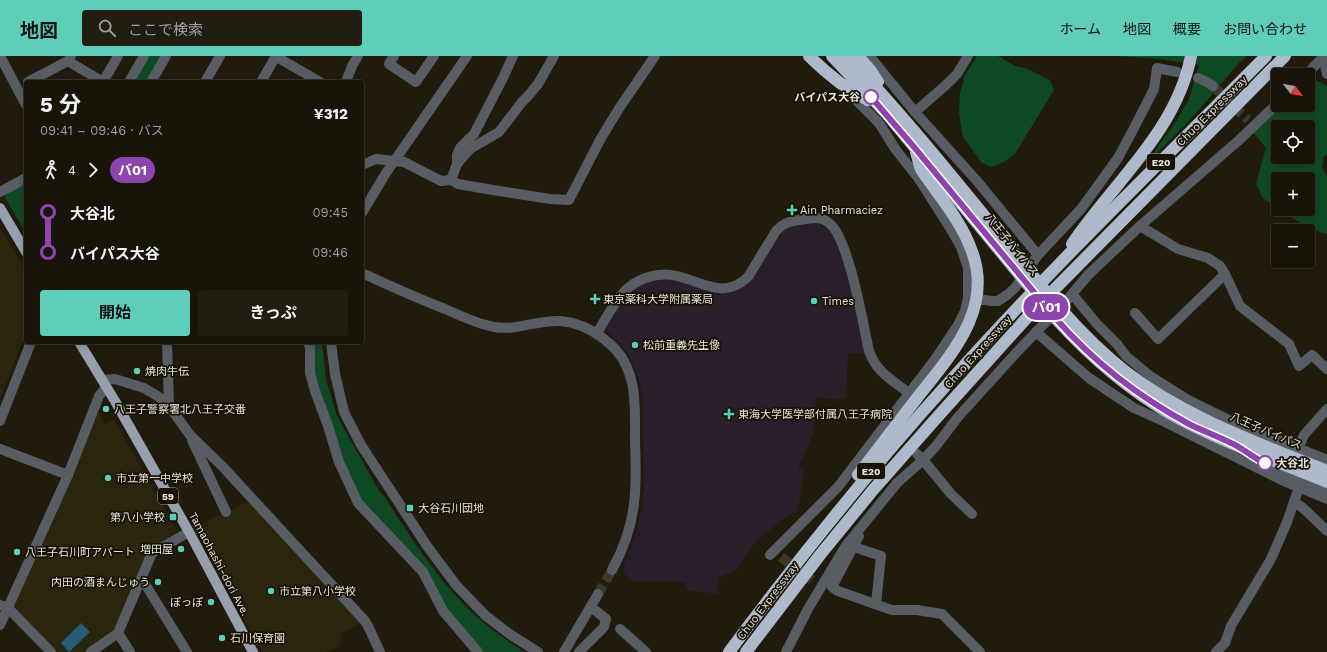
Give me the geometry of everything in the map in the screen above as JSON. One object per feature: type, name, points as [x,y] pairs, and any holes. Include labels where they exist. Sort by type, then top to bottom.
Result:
[{"type":"highway","points":[[808,56],[840,83],[863,96],[887,114]]},
{"type":"highway","points":[[822,56],[833,70],[840,83]]},
{"type":"highway","name":"八王子バイパス","points":[[832,56],[887,114],[1071,336],[1096,360],[1166,417],[1203,430],[1327,482]]},
{"type":"highway","name":"八王子バイパス","points":[[846,56],[889,101],[1063,312],[1104,354],[1148,387],[1185,404],[1206,421],[1327,471]]},
{"type":"highway","points":[[1052,272],[1082,230],[1129,172],[1157,134],[1172,110],[1191,56]]},
{"type":"highway","name":"Chuo Expressway","points":[[729,652],[809,547],[887,452],[951,380],[1052,272],[1266,56]]},
{"type":"highway","name":"Chuo Expressway","points":[[746,652],[820,555],[873,490],[1033,311],[1285,56]]},
{"type":"highway","points":[[1200,142],[1293,56]]},
{"type":"highway","points":[[866,58],[871,71],[889,101]]},
{"type":"highway","points":[[729,652],[761,597],[949,358],[966,331],[971,318],[978,292],[976,262],[963,232],[921,169],[914,147]]},
{"type":"main road","points":[[0,208],[24,249]]},
{"type":"main road","name":"Tamaohashi-dori Ave.","points":[[82,344],[189,532],[253,652]]},
{"type":"street","points":[[0,56],[24,84]]},
{"type":"street","points":[[104,80],[118,56]]},
{"type":"street","points":[[130,80],[144,56]]},
{"type":"street","points":[[152,80],[166,56]]},
{"type":"street","points":[[206,80],[220,56]]},
{"type":"street","points":[[262,80],[276,56],[315,80]]},
{"type":"street","points":[[347,80],[358,56]]},
{"type":"street","points":[[394,56],[389,64],[416,82],[434,56]]},
{"type":"street","points":[[364,210],[386,173],[396,161],[467,56]]},
{"type":"street","points":[[457,164],[457,155],[460,148],[474,134],[513,56]]},
{"type":"street","points":[[451,180],[457,164],[470,149],[499,132],[538,84],[554,56]]},
{"type":"street","points":[[364,164],[376,159],[404,162],[441,181],[451,180],[458,184],[492,190],[550,199],[568,200],[601,138],[655,56]]},
{"type":"street","points":[[915,112],[957,74],[968,56]]},
{"type":"street","points":[[1324,56],[1327,74]]},
{"type":"street","points":[[1313,68],[1324,56]]},
{"type":"street","points":[[866,58],[915,112],[925,127],[977,181],[1036,258]]},
{"type":"street","points":[[31,80],[70,59],[90,79]]},
{"type":"street","points":[[970,298],[985,301],[998,301],[1015,288],[1036,258],[1081,209],[1118,158],[1154,89],[1157,68],[1177,72]]},
{"type":"street","points":[[1198,78],[1213,86]]},
{"type":"street","points":[[775,555],[838,487],[886,426],[954,332],[970,298],[968,268],[961,247],[952,231],[919,179],[879,123],[840,83]]},
{"type":"street","points":[[786,652],[808,609],[845,547],[920,457],[936,446],[958,417],[1088,275],[1251,124],[1271,109]]},
{"type":"street","points":[[898,149],[925,127]]},
{"type":"street","points":[[0,192],[24,179]]},
{"type":"street","points":[[597,333],[620,296],[628,288],[641,280],[663,274],[677,276],[705,286],[717,288],[735,286],[742,283],[748,277],[776,231],[784,223],[817,218],[829,222],[834,227],[843,245],[852,276],[869,351],[873,361],[878,369],[909,393]]},
{"type":"street","points":[[1140,226],[1178,249],[1208,258],[1220,266],[1240,306],[1289,344],[1298,366],[1312,355],[1327,369]]},
{"type":"street","points":[[364,274],[476,322],[512,328],[560,321],[578,324],[597,333],[615,348],[622,358],[630,376],[634,398],[636,478],[631,525],[621,555],[612,570]]},
{"type":"street","points":[[1135,313],[1158,339],[1225,274]]},
{"type":"street","points":[[1069,297],[1098,324],[1126,356],[1185,404],[1327,460]]},
{"type":"street","points":[[1036,332],[1089,378],[1134,408],[1166,417],[1288,479],[1327,490]]},
{"type":"street","points":[[0,421],[30,344]]},
{"type":"street","points":[[167,344],[169,406]]},
{"type":"street","points":[[309,344],[310,373],[315,391],[339,462],[358,502],[423,572],[443,612],[478,652]]},
{"type":"street","points":[[332,344],[335,374],[344,412],[361,445],[426,546],[456,585],[486,616],[511,635],[538,652]]},
{"type":"street","points":[[0,625],[4,606],[68,476],[104,383],[114,379],[144,388],[159,397],[169,406],[190,435],[223,467],[365,621],[370,628],[380,652]]},
{"type":"street","points":[[1298,449],[1304,435],[1327,409]]},
{"type":"street","points":[[190,435],[226,512]]},
{"type":"street","points":[[1232,443],[1299,487],[1327,499]]},
{"type":"street","points":[[0,449],[68,476]]},
{"type":"street","points":[[920,457],[951,494],[972,514]]},
{"type":"street","points":[[1216,652],[1225,643],[1230,626],[1271,559],[1299,487]]},
{"type":"street","points":[[1294,502],[1304,508],[1327,531]]},
{"type":"street","points":[[867,521],[832,587],[838,591],[892,610],[917,610],[942,614],[980,652]]},
{"type":"street","points":[[91,652],[118,633],[152,553],[189,532]]},
{"type":"street","points":[[854,547],[881,556],[876,604]]},
{"type":"street","points":[[142,579],[187,652]]},
{"type":"street","points":[[812,580],[821,586]]},
{"type":"street","points":[[564,652],[598,594]]},
{"type":"street","points":[[4,606],[51,652]]},
{"type":"street","points":[[579,652],[604,627],[606,618],[591,607]]},
{"type":"street","points":[[620,628],[646,652]]},
{"type":"street","points":[[118,633],[130,652]]},
{"type":"shaded area","name":"東海大学医学部付属八王子病院","points":[[818,224],[832,233],[844,260],[866,354],[848,353],[846,399],[816,398],[813,434],[798,469],[804,469],[798,511],[789,514],[757,540],[737,569],[718,578],[718,594],[686,590],[686,582],[632,581],[623,572],[624,564],[637,531],[644,489],[642,395],[638,376],[632,361],[623,347],[606,331],[606,328],[624,299],[636,288],[648,282],[665,279],[678,281],[708,291],[732,291],[783,232],[791,227]]},
{"type":"shaded area","points":[[0,227],[24,269],[24,338],[0,399]]},
{"type":"shaded area","name":"市立第一中学校","points":[[99,411],[104,425],[114,420],[178,532],[150,549],[113,633],[82,652],[59,652],[13,606]]},
{"type":"shaded area","points":[[253,499],[365,621],[342,633],[340,646],[325,652],[262,652],[204,543],[205,540],[198,526]]},
{"type":"green space","points":[[146,56],[162,56],[148,80],[132,80]]},
{"type":"green space","points":[[977,56],[998,56],[1015,66],[1028,69],[1050,80],[1054,90],[1015,154],[1004,162],[991,167],[982,163],[963,137],[959,113],[960,93],[965,75]]},
{"type":"green space","points":[[1118,56],[1247,56],[1237,65],[1192,118],[1144,166],[1177,120],[1189,99],[1199,65],[1160,59]]},
{"type":"green space","points":[[1315,80],[1327,86],[1327,155],[1324,156],[1322,167],[1327,177],[1327,234],[1315,231],[1315,224],[1302,224],[1290,216],[1315,216],[1315,172],[1271,172],[1271,203],[1263,198],[1256,184],[1266,148],[1253,132],[1274,112],[1315,112]]},
{"type":"green space","points":[[24,183],[24,230],[5,198],[6,193]]},
{"type":"green space","points":[[308,344],[322,344],[326,379],[337,416],[379,491],[445,584],[488,626],[524,652],[478,652],[443,611],[423,572],[358,503],[315,391]]},
{"type":"water","points":[[81,623],[90,632],[69,652],[61,643]]},
{"type":"tunnel","points":[[1213,86],[1248,120]]},
{"type":"tunnel","points":[[781,557],[812,580]]},
{"type":"tunnel","points":[[598,594],[612,570]]},
{"type":"bus line","name":"バ01","points":[[871,97],[887,114],[1057,320],[1082,347],[1122,382],[1141,396],[1190,424],[1232,443],[1256,459],[1265,463]]},
{"type":"place","name":"バイパス大谷","points":[[871,97]]},
{"type":"place","name":"Ain Pharmaciez","points":[[792,210]]},
{"type":"place","name":"東京薬科大学附属薬局","points":[[595,299]]},
{"type":"place","name":"Times","points":[[814,301]]},
{"type":"place","name":"松前重義先生像","points":[[635,345]]},
{"type":"place","name":"焼肉牛伝","points":[[137,371]]},
{"type":"place","name":"八王子警察署北八王子交番","points":[[106,409]]},
{"type":"place","name":"東海大学医学部付属八王子病院","points":[[729,414]]},
{"type":"place","name":"大谷北","points":[[1265,463]]},
{"type":"place","name":"市立第一中学校","points":[[108,478]]},
{"type":"place","name":"大谷石川団地","points":[[410,508]]},
{"type":"place","name":"第八小学校","points":[[173,517]]},
{"type":"place","name":"増田屋","points":[[181,549]]},
{"type":"place","name":"八王子石川町アパート","points":[[17,552]]},
{"type":"place","name":"内田の酒まんじゅう","points":[[158,582]]},
{"type":"place","name":"市立第八小学校","points":[[271,591]]},
{"type":"place","name":"ぽっぽ","points":[[211,602]]},
{"type":"place","name":"石川保育園","points":[[222,638]]}]
